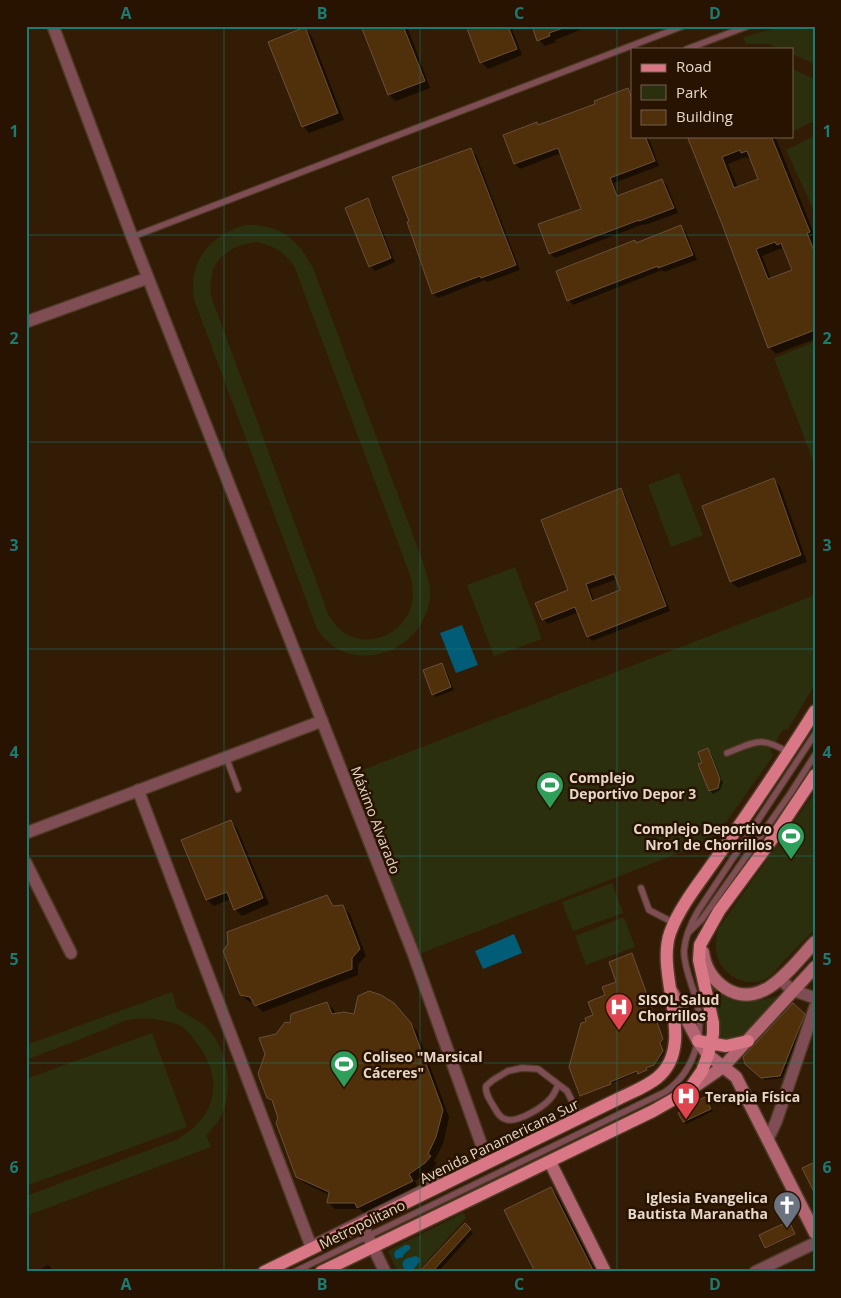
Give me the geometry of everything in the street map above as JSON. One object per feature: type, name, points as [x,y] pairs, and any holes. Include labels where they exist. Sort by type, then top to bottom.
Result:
[{"type":"main road","name":"Avenida Panamericana Sur","points":[[321,1272],[368,1236],[488,1161],[580,1118],[658,1078],[669,1061],[675,1038],[667,945],[674,923],[815,711]]},
{"type":"main road","points":[[710,1050],[713,1022],[699,960],[700,945],[719,911],[773,838],[815,775]]},
{"type":"main road","points":[[705,936],[704,955],[708,970],[716,980],[727,989],[740,994],[753,995],[765,990],[780,979],[815,942]]},
{"type":"main road","points":[[688,1091],[723,1068],[792,990],[815,967]]},
{"type":"main road","points":[[669,985],[698,1041],[710,1050],[723,1068],[736,1077],[815,1232]]},
{"type":"main road","points":[[710,1050],[748,1041]]},
{"type":"main road","name":"Avenida Panamericana Sur","points":[[264,1272],[311,1246],[368,1236],[550,1162],[653,1111],[688,1091],[702,1072],[710,1050]]},
{"type":"main road","points":[[550,1162],[605,1272]]},
{"type":"street","name":"Máximo Alvarado","points":[[53,26],[132,237],[412,954],[488,1161]]},
{"type":"street","points":[[26,322],[148,278]]},
{"type":"street","points":[[26,833],[322,721]]},
{"type":"street","points":[[138,790],[311,1246]]},
{"type":"street","points":[[26,863],[71,953]]},
{"type":"street","points":[[780,979],[792,990],[815,998]]},
{"type":"street","points":[[768,1139],[776,1122],[815,1007]]},
{"type":"street","points":[[368,1236],[385,1272]]},
{"type":"street","points":[[755,1272],[815,1243]]},
{"type":"lane","points":[[132,237],[683,26]]},
{"type":"lane","points":[[690,48],[748,26]]},
{"type":"lane","name":"Metropolitano","points":[[294,1272],[665,1092],[673,1086],[685,1072],[698,1041],[698,1004],[688,973],[684,951],[690,926],[815,734]]},
{"type":"lane","points":[[727,754],[756,741],[775,744],[788,753]]},
{"type":"lane","points":[[688,933],[696,926],[720,894],[815,755]]},
{"type":"lane","points":[[226,757],[238,789]]},
{"type":"lane","points":[[641,888],[649,910],[674,923]]},
{"type":"lane","points":[[558,1086],[551,1098],[542,1107],[517,1120],[509,1120],[498,1114],[486,1091],[486,1086],[508,1072],[522,1068],[538,1069],[567,1091],[580,1118]]},
{"type":"lane","points":[[311,1246],[326,1234],[475,1162],[488,1161]]},
{"type":"green space","points":[[784,26],[815,26],[815,64],[794,55],[794,48],[777,48],[768,44],[746,44],[743,37]]},
{"type":"green space","points":[[794,70],[815,79],[815,123],[812,122],[794,131]]},
{"type":"green space","points":[[815,136],[815,213],[786,150]]},
{"type":"green space","points":[[245,225],[257,225],[278,230],[294,241],[307,257],[313,268],[423,562],[430,592],[427,612],[419,627],[408,639],[395,648],[380,654],[364,656],[348,653],[330,644],[317,629],[195,302],[193,288],[197,263],[211,244],[232,230]],"holes":[[[256,242],[278,250],[294,266],[410,575],[413,594],[409,612],[397,628],[379,638],[358,639],[348,635],[339,629],[329,616],[211,296],[210,285],[212,275],[220,258],[227,252],[245,244]]]},
{"type":"green space","points":[[815,342],[815,466],[774,358]]},
{"type":"green space","points":[[679,473],[703,535],[671,547],[648,485]]},
{"type":"green space","points":[[515,567],[542,639],[494,656],[467,585]]},
{"type":"green space","name":"Complejo Deportivo Depor 3","points":[[815,595],[815,684],[788,729],[782,731],[771,750],[773,756],[709,846],[702,844],[419,954],[352,774]]},
{"type":"green space","name":"Complejo Deportivo Nro1 de Chorrillos","points":[[815,792],[815,929],[769,977],[762,981],[754,982],[738,979],[725,970],[720,963],[716,948],[718,929]]},
{"type":"green space","points":[[612,883],[623,913],[573,931],[562,902]]},
{"type":"green space","points":[[624,917],[635,947],[586,965],[575,936]]},
{"type":"green space","points":[[709,981],[725,997],[742,1002],[751,1002],[781,995],[738,1040],[718,1042]]},
{"type":"green space","points":[[172,992],[177,1009],[207,1028],[221,1049],[225,1061],[228,1087],[226,1100],[223,1112],[217,1123],[206,1135],[211,1147],[26,1216],[26,1196],[178,1139],[190,1131],[207,1111],[212,1099],[213,1087],[208,1062],[201,1049],[184,1028],[166,1021],[138,1018],[121,1022],[26,1060],[26,1045]]},
{"type":"green space","points":[[152,1033],[187,1127],[26,1186],[26,1079]]},
{"type":"green space","points":[[463,1213],[466,1218],[417,1272],[398,1272],[388,1251]]},
{"type":"water","points":[[462,625],[478,665],[456,673],[440,633]]},
{"type":"water","points":[[514,934],[522,953],[483,969],[475,951]]},
{"type":"water","points":[[405,1245],[409,1245],[411,1248],[403,1257],[396,1259],[395,1251]]},
{"type":"water","points":[[416,1256],[420,1261],[413,1270],[405,1270],[402,1264],[404,1260]]},
{"type":"building","points":[[361,26],[403,26],[425,81],[388,95]]},
{"type":"building","points":[[466,26],[508,26],[517,49],[480,63]]},
{"type":"building","points":[[532,26],[566,27],[549,33],[550,36],[537,41]]},
{"type":"building","points":[[305,27],[338,113],[302,127],[268,42]]},
{"type":"building","points":[[628,88],[631,96],[631,138],[646,138],[655,161],[610,178],[617,196],[662,179],[674,208],[549,254],[538,224],[581,209],[558,148],[514,164],[503,135],[537,122],[538,125],[595,104],[594,101]]},
{"type":"building","points":[[688,138],[772,138],[810,232],[807,233],[815,253],[815,330],[768,348]],"holes":[[[740,150],[741,153],[747,151],[758,179],[734,188],[722,157]],[[775,242],[777,245],[781,243],[792,270],[768,279],[756,249]]]},
{"type":"building","points":[[471,148],[516,265],[432,294],[407,222],[409,221],[392,177]]},
{"type":"building","points":[[368,198],[391,258],[369,267],[345,208]]},
{"type":"building","points":[[681,225],[693,255],[658,268],[658,266],[567,301],[556,271],[635,240],[636,243]]},
{"type":"building","points":[[774,478],[801,555],[730,582],[702,506]]},
{"type":"building","points":[[621,488],[666,606],[587,637],[575,607],[542,620],[535,603],[568,590],[541,520]],"holes":[[[614,574],[620,590],[592,601],[586,584]]]},
{"type":"building","points":[[442,663],[451,687],[432,695],[423,670]]},
{"type":"building","points":[[708,748],[720,779],[718,788],[709,791],[698,764],[702,763],[698,752]]},
{"type":"building","points":[[231,820],[263,898],[234,910],[227,892],[206,900],[181,840]]},
{"type":"building","points":[[327,895],[333,906],[343,905],[360,949],[352,958],[352,969],[255,1006],[250,997],[240,995],[223,951],[228,944],[227,932]]},
{"type":"building","name":"SISOL Salud Chorrillos","points":[[632,953],[663,1039],[660,1043],[663,1051],[654,1065],[646,1068],[647,1070],[638,1074],[637,1071],[580,1096],[569,1067],[581,1023],[586,1022],[585,1018],[593,1015],[588,1002],[605,995],[602,987],[616,982],[609,962]]},
{"type":"building","points":[[369,991],[381,995],[394,1003],[411,1023],[443,1110],[436,1137],[428,1154],[431,1156],[425,1163],[409,1174],[413,1181],[357,1208],[355,1203],[327,1203],[329,1192],[296,1177],[276,1123],[278,1118],[272,1100],[267,1098],[258,1074],[265,1054],[259,1038],[276,1034],[285,1022],[290,1023],[291,1014],[327,1002],[332,1014],[344,1012],[354,1014],[358,996]]},
{"type":"building","points":[[793,1003],[805,1014],[780,1076],[761,1078],[745,1064],[743,1057]]},
{"type":"building","points":[[705,1097],[711,1109],[683,1122],[678,1113],[697,1104],[696,1101]]},
{"type":"building","points":[[815,1162],[815,1194],[802,1168]]},
{"type":"building","points":[[551,1187],[594,1272],[535,1272],[504,1210]]},
{"type":"building","points":[[789,1221],[795,1234],[765,1248],[759,1235]]},
{"type":"building","points":[[465,1223],[471,1229],[432,1272],[419,1272]]},
{"type":"place","name":"Complejo Deportivo Depor 3","points":[[550,809]]},
{"type":"place","name":"Complejo Deportivo Nro1 de Chorrillos","points":[[791,860]]},
{"type":"place","name":"SISOL Salud Chorrillos","points":[[619,1031]]},
{"type":"place","name":"Coliseo \"Marsical Cáceres\"","points":[[344,1088]]},
{"type":"place","name":"Terapia Física","points":[[686,1120]]},
{"type":"place","name":"Iglesia Evangelica Bautista Maranatha","points":[[787,1229]]}]
